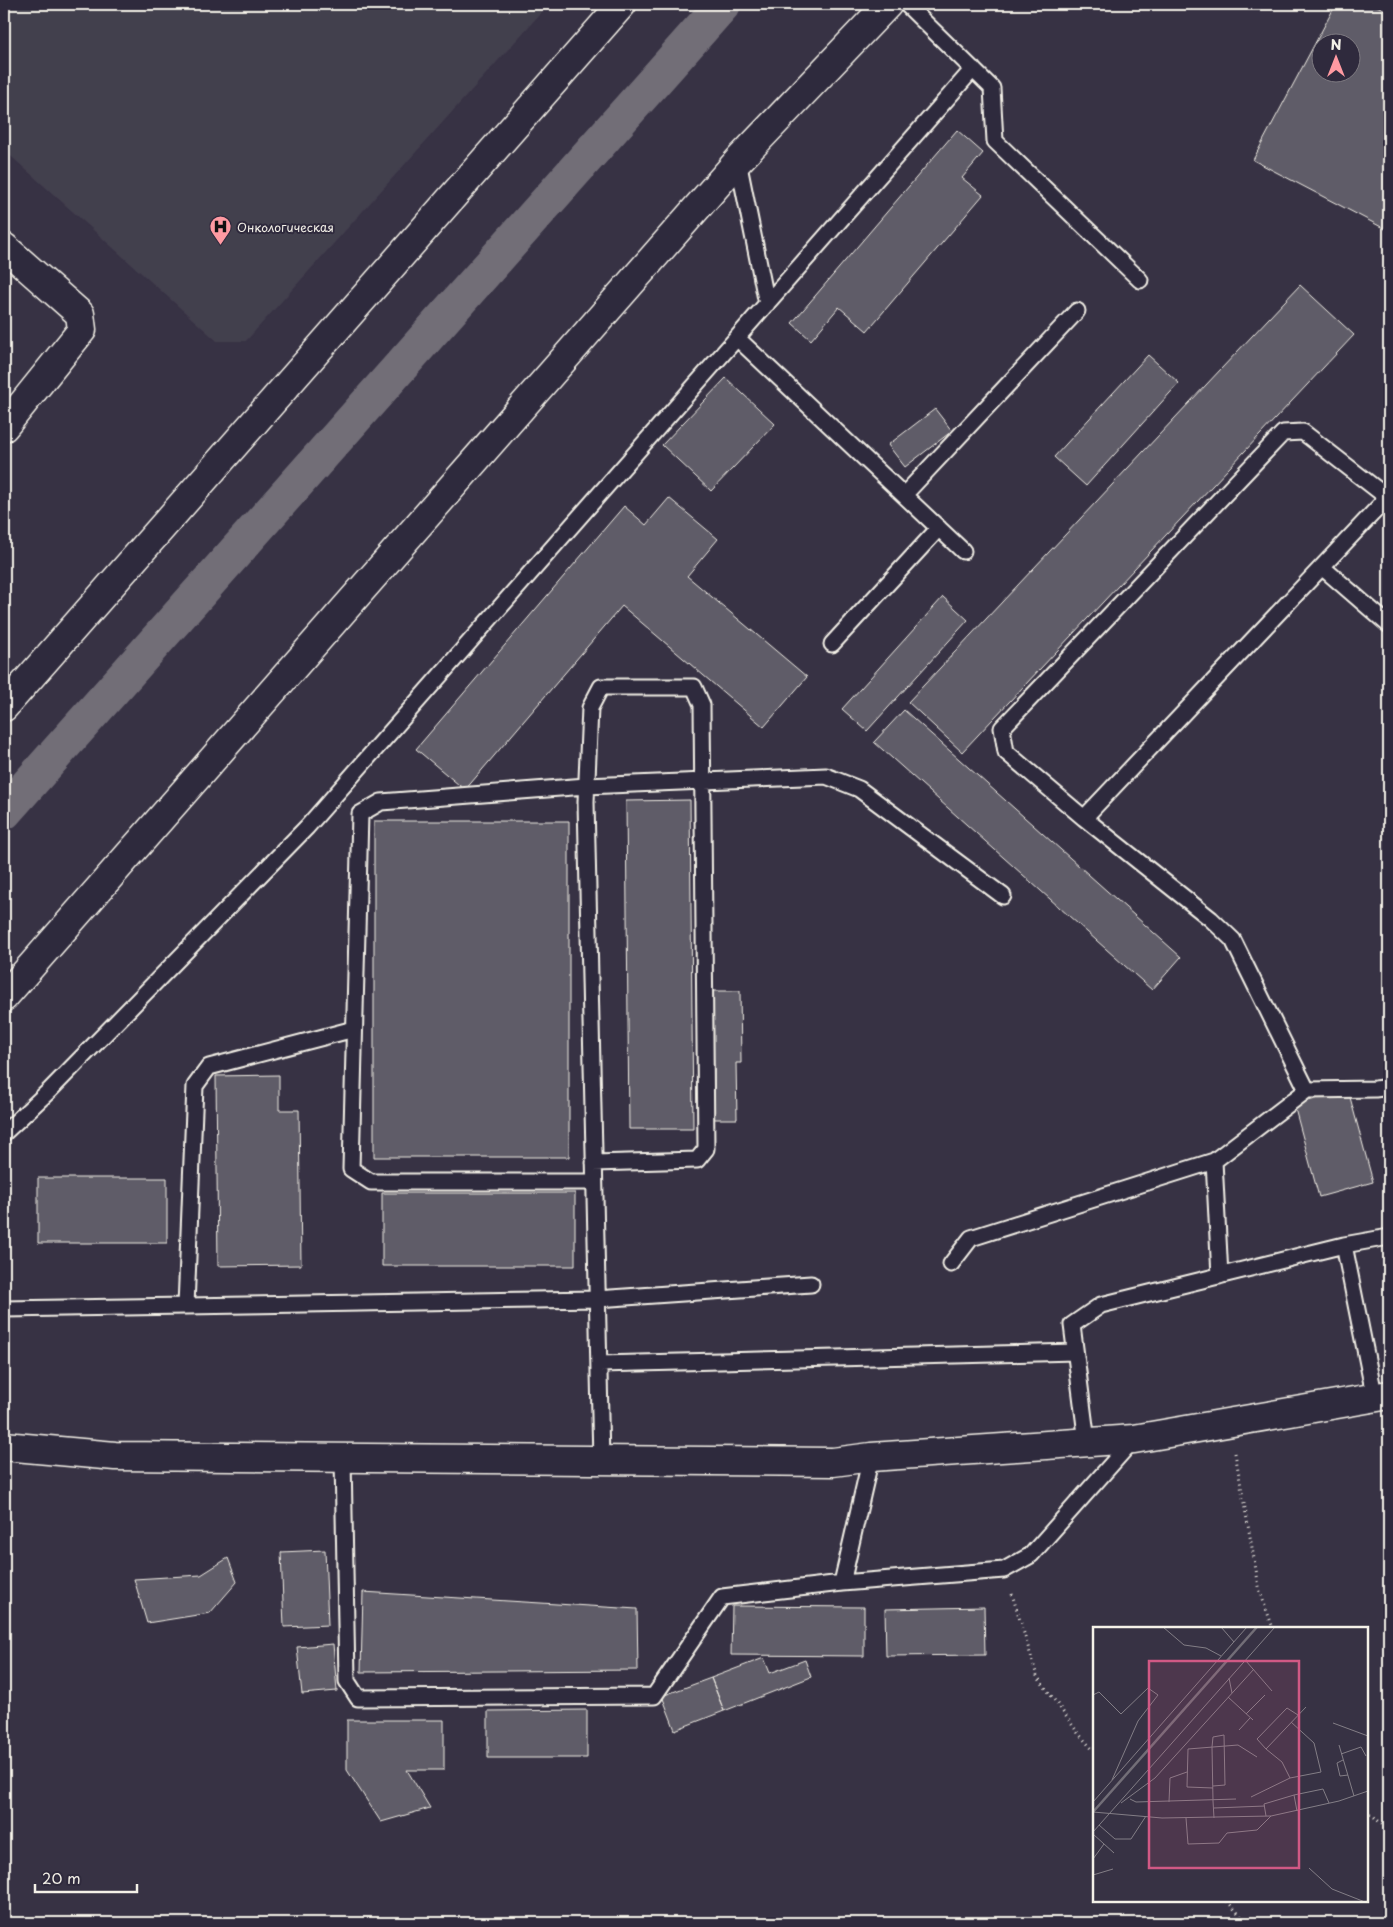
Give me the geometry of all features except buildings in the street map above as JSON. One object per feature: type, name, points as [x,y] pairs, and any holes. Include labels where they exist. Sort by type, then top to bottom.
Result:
[{"type":"street","points":[[4,707],[622,4]]},
{"type":"street","points":[[4,997],[738,161],[888,4]]},
{"type":"street","points":[[4,247],[80,314],[82,330],[4,427]]},
{"type":"street","points":[[4,1446],[115,1456],[833,1462],[870,1457],[1134,1439],[1382,1397]]},
{"type":"lane","points":[[906,4],[992,88],[995,141],[1140,280]]},
{"type":"lane","points":[[4,1133],[50,1090],[307,827],[973,69]]},
{"type":"lane","points":[[738,161],[767,304]]},
{"type":"lane","points":[[904,495],[1077,311]]},
{"type":"lane","points":[[737,338],[963,550]]},
{"type":"lane","points":[[1084,818],[1388,497],[1303,432],[1283,433],[1002,728],[1006,752],[1084,818],[1211,919],[1233,940],[1307,1090]]},
{"type":"lane","points":[[832,644],[939,528]]},
{"type":"lane","points":[[1322,567],[1389,625]]},
{"type":"lane","points":[[594,1163],[697,1160],[706,1149],[701,781],[702,705],[694,687],[601,687],[590,708],[586,786],[594,1182],[601,1460]]},
{"type":"lane","points":[[594,1182],[371,1182],[351,1169],[360,814],[381,802],[586,786],[826,776],[859,789],[1003,896]]},
{"type":"lane","points":[[186,1306],[195,1086],[209,1066],[354,1029]]},
{"type":"lane","points":[[950,1264],[971,1238],[1214,1161],[1307,1090],[1389,1087]]},
{"type":"lane","points":[[1214,1161],[1220,1276]]},
{"type":"lane","points":[[1087,1442],[1072,1325],[1101,1305],[1344,1245],[1389,1236]]},
{"type":"lane","points":[[1344,1245],[1382,1397]]},
{"type":"lane","points":[[4,1310],[597,1299],[811,1284]]},
{"type":"lane","points":[[599,1364],[1075,1352]]},
{"type":"lane","points":[[343,1458],[347,1682],[358,1698],[654,1696],[722,1597],[842,1583],[1004,1570],[1031,1555],[1134,1439]]},
{"type":"lane","points":[[842,1583],[870,1457]]},
{"type":"path","points":[[1230,1424],[1260,1592],[1273,1627]]},
{"type":"path","points":[[1004,1570],[1037,1676],[1078,1733],[1093,1750]]},
{"type":"path","points":[[1368,1811],[1389,1831]]},
{"type":"path","points":[[1228,1902],[1247,1923]]},
{"type":"shaded area","name":"Онкологическая","points":[[4,4],[549,4],[246,341],[217,341],[4,150]]},
{"type":"waterway","points":[[4,812],[723,4]]},
{"type":"place","name":"Онкологическая","points":[[221,246]]}]
